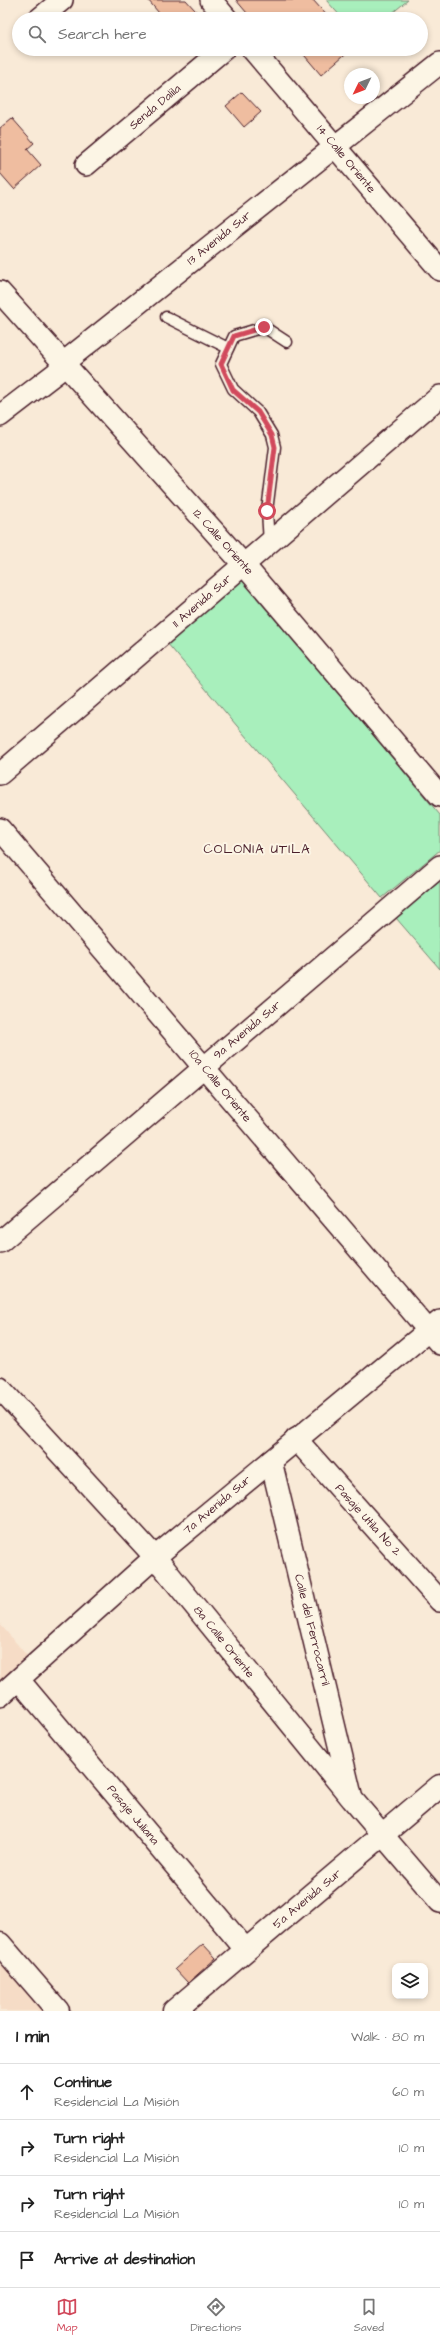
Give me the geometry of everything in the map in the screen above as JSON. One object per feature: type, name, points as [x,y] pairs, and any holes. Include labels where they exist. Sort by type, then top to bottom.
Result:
[{"type":"street","points":[[48,12],[62,0]]},
{"type":"street","points":[[211,0],[221,12]]},
{"type":"street","name":"Senda Dalila","points":[[86,165],[216,56]]},
{"type":"street","name":"14 Calle Oriente","points":[[258,56],[440,270]]},
{"type":"street","name":"13 Avenida Sur","points":[[0,416],[334,146],[440,63]]},
{"type":"street","name":"12 Calle Oriente","points":[[0,292],[244,565],[440,796]]},
{"type":"street","name":"11 Avenida Sur","points":[[0,774],[440,396]]},
{"type":"street","name":"10a Calle Oriente","points":[[0,829],[204,1067],[436,1332]]},
{"type":"street","name":"9a Avenida Sur","points":[[0,1242],[440,866]]},
{"type":"street","name":"7a Avenida Sur","points":[[0,1696],[155,1557],[296,1439],[436,1332]]},
{"type":"street","name":"8a Calle Oriente","points":[[0,1388],[155,1557],[352,1799],[440,1902]]},
{"type":"street","name":"Pasaje Utila No 2","points":[[296,1439],[440,1601]]},
{"type":"street","name":"Calle del Ferrocarril","points":[[271,1461],[352,1799]]},
{"type":"street","name":"Pasaje Juliana","points":[[19,1680],[246,1950]]},
{"type":"street","name":"5a Avenida Sur","points":[[174,2011],[440,1786]]},
{"type":"street","points":[[0,1944],[58,2011]]},
{"type":"lane","points":[[166,316],[228,348]]},
{"type":"lane","points":[[269,543],[267,511],[275,447],[272,435],[258,412],[233,390],[221,364],[234,336],[264,327],[287,342]]},
{"type":"shaded area","points":[[0,1624],[29,1658],[0,1683]]},
{"type":"shaded area","points":[[0,1954],[50,2011],[0,2011]]},
{"type":"green space","points":[[326,0],[408,0],[393,12],[337,12]]},
{"type":"green space","points":[[243,580],[440,815],[440,850],[382,898],[167,643]]},
{"type":"green space","points":[[440,881],[440,969],[396,918]]},
{"type":"building","points":[[148,0],[186,0],[197,12],[158,12]]},
{"type":"building","points":[[236,0],[313,0],[324,12],[246,12]]},
{"type":"building","points":[[305,56],[343,56],[321,75]]},
{"type":"building","points":[[242,92],[261,112],[244,127],[226,106]]},
{"type":"building","points":[[12,118],[34,143],[27,149],[41,165],[14,189],[0,173],[0,128]]},
{"type":"building","points":[[203,1944],[216,1958],[188,1983],[175,1969]]},
{"type":"district","name":"COLONIA UTILA","points":[[257,849]]},
{"type":"route","points":[[264,327],[234,336],[221,364],[233,390],[258,412],[272,435],[275,447],[267,511]]}]
